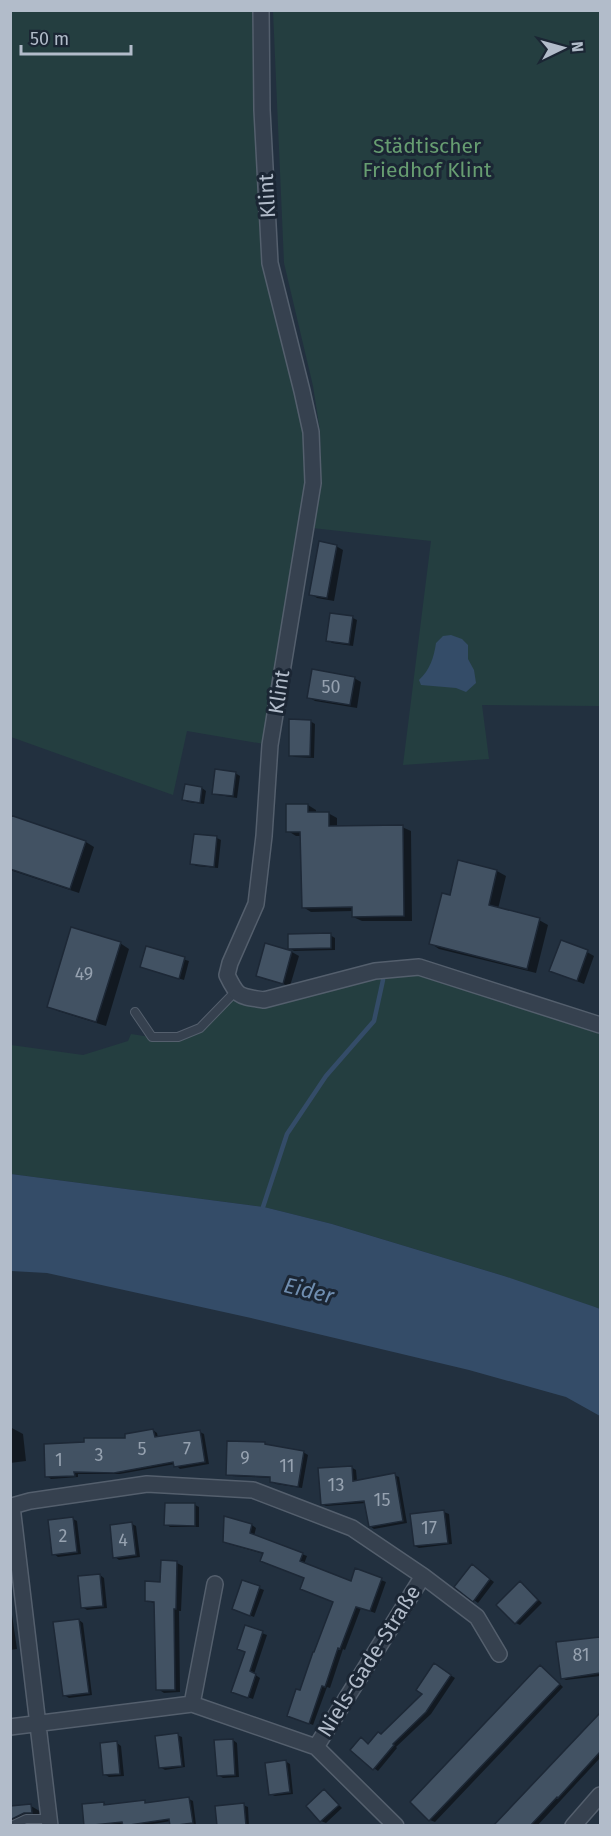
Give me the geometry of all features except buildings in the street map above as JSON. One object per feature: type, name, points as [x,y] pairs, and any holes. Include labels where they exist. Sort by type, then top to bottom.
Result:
[{"type":"street","name":"Klint","points":[[235,992],[227,975],[256,904],[264,836],[270,745],[313,483],[310,432],[303,391],[270,262],[262,110],[261,10]]},
{"type":"street","points":[[235,992],[264,1000],[375,971],[419,967],[600,1025]]},
{"type":"street","name":"Niels-Gade-Straße","points":[[38,1723],[12,1506],[30,1501],[147,1484],[254,1490],[352,1528],[423,1576],[477,1617],[499,1654]]},
{"type":"street","name":"Niels-Gade-Straße","points":[[316,1747],[423,1576]]},
{"type":"street","points":[[192,1704],[215,1584]]},
{"type":"street","points":[[10,1727],[192,1704],[316,1747],[396,1826]]},
{"type":"street","points":[[38,1723],[50,1822]]},
{"type":"street","points":[[573,1826],[600,1795]]},
{"type":"lane","points":[[135,1012],[152,1037],[178,1037],[200,1028],[235,992]]},
{"type":"lane","points":[[11,1826],[26,1819],[50,1822]]},
{"type":"green space","points":[[10,11],[261,11],[270,263],[302,391],[313,483],[270,745],[187,731],[173,795],[11,737]]},
{"type":"green space","name":"Städtischer Friedhof Klint","points":[[273,11],[600,11],[600,706],[482,705],[489,759],[403,765],[431,541],[312,528],[321,483],[320,431],[313,386],[284,263]]},
{"type":"green space","points":[[419,967],[600,1025],[600,1309],[504,1276],[332,1224],[264,1207],[11,1174],[11,1045],[83,1055],[128,1041],[131,1034],[168,1038],[193,1032],[210,1019],[235,992],[247,997]]},
{"type":"water","points":[[451,635],[462,639],[468,645],[468,659],[474,670],[476,683],[466,692],[456,688],[421,685],[419,680],[431,663],[436,643],[443,636]]},
{"type":"water","name":"Eider","points":[[11,1174],[264,1207],[332,1224],[504,1276],[600,1309],[600,1416],[566,1397],[469,1370],[251,1318],[47,1273],[11,1271]]},
{"type":"waterway","points":[[263,1207],[287,1134],[326,1076],[374,1021],[383,980]]}]
